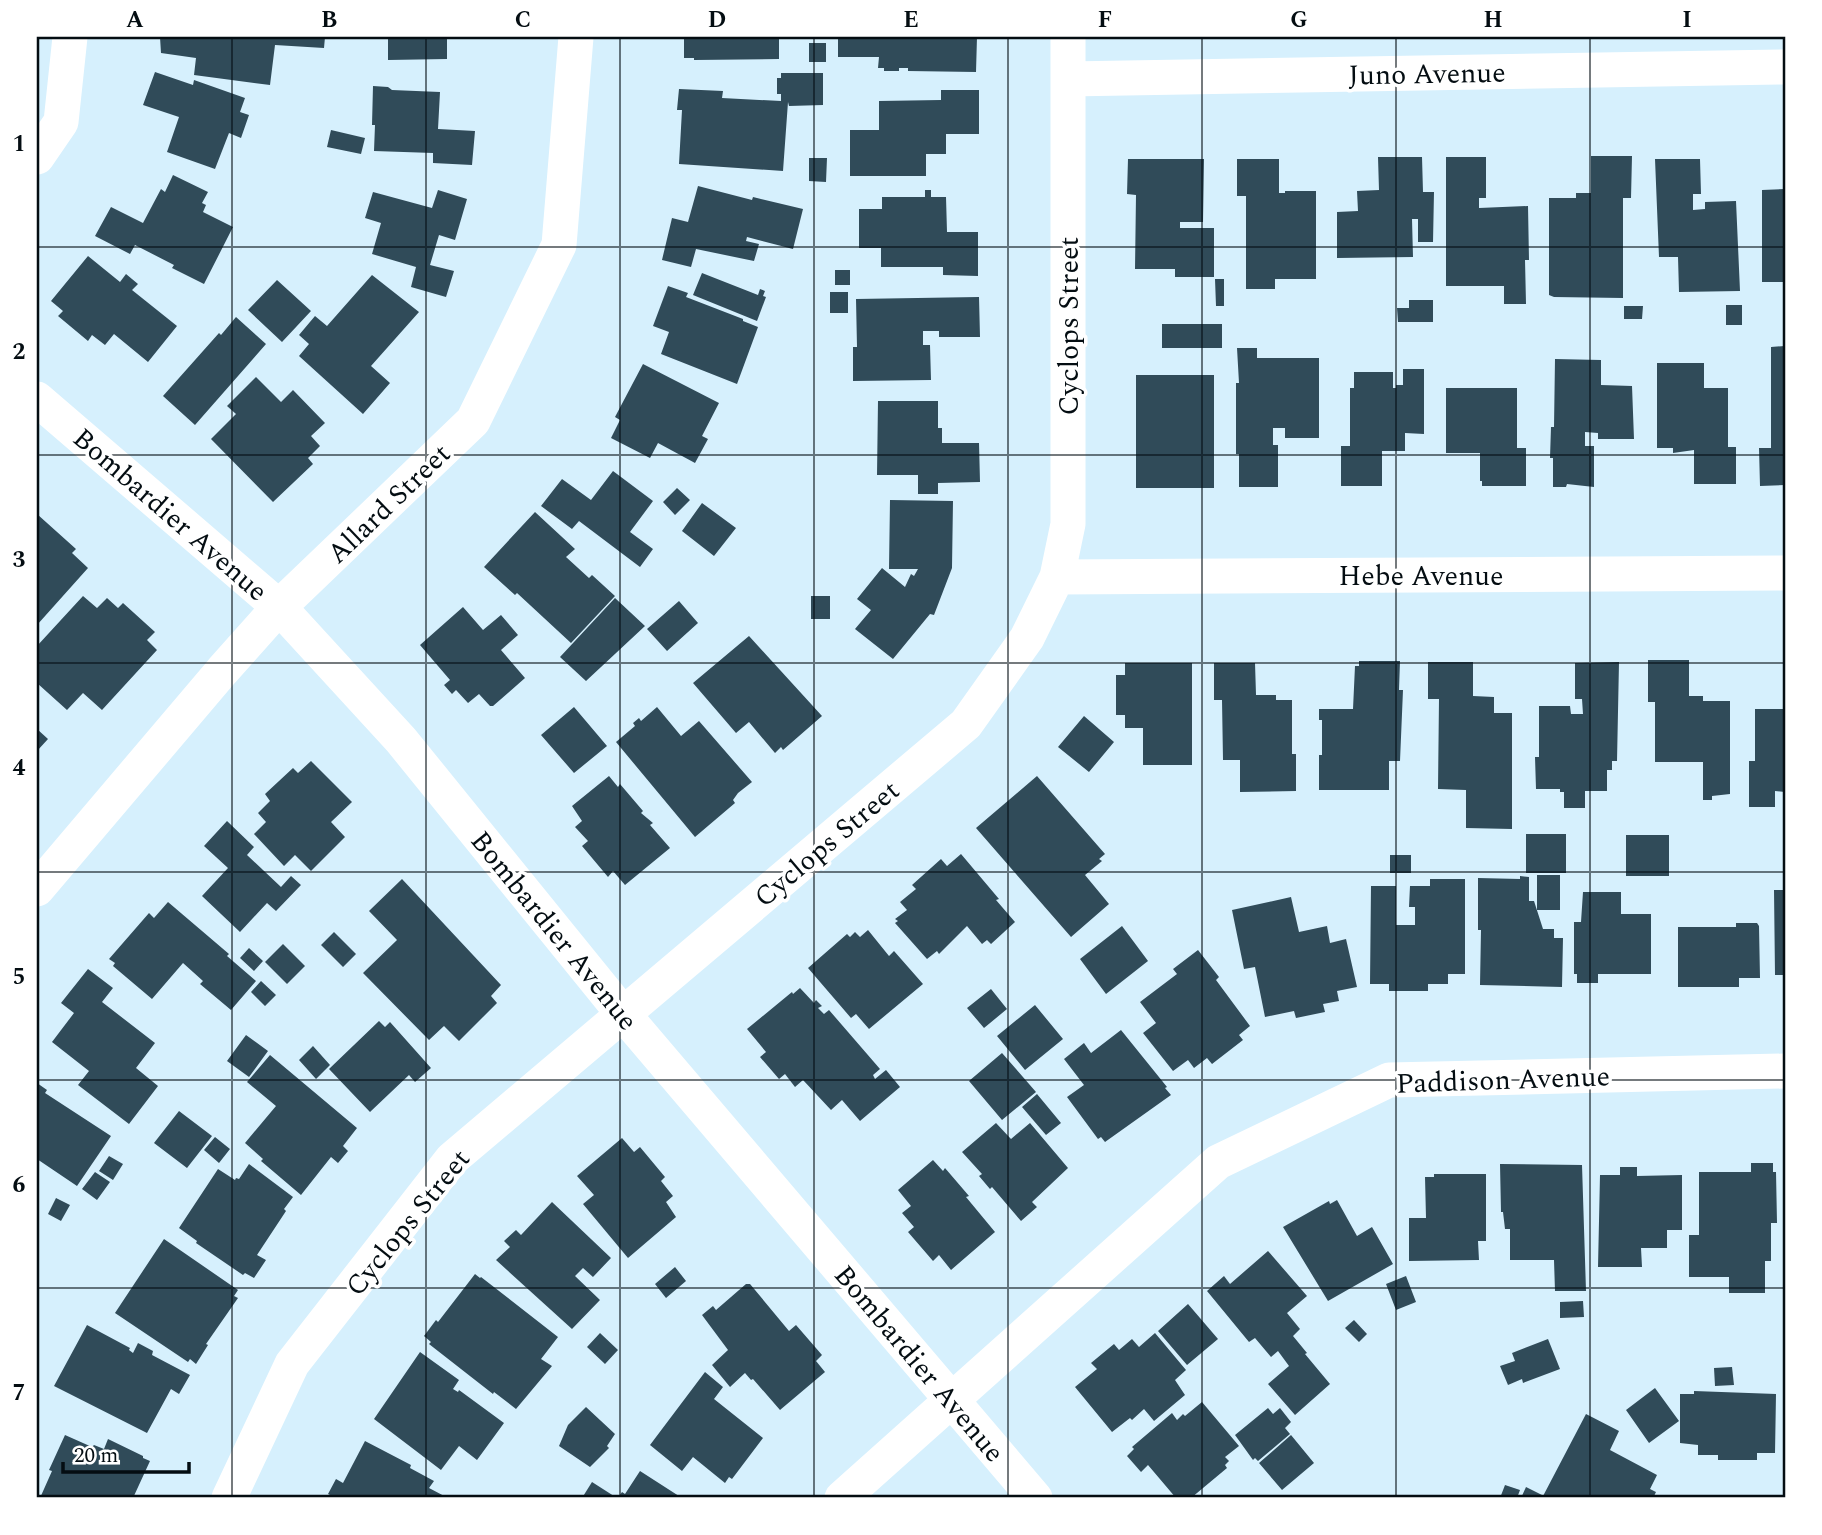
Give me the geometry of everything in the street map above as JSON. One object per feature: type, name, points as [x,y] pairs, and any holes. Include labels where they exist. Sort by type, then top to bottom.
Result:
[{"type":"street","points":[[37,158],[61,122],[70,37]]},
{"type":"street","name":"Allard Street","points":[[37,889],[279,607],[473,421],[559,245],[576,37]]},
{"type":"street","name":"Cyclops Street","points":[[229,1498],[292,1364],[452,1158],[966,724],[1027,638],[1057,577],[1068,524],[1068,37]]},
{"type":"street","name":"Juno Avenue","points":[[1068,79],[1785,67]]},
{"type":"street","name":"Bombardier Avenue","points":[[37,399],[279,607],[401,740],[624,1015],[1035,1498]]},
{"type":"street","name":"Hebe Avenue","points":[[1057,577],[1785,573]]},
{"type":"street","name":"Paddison Avenue","points":[[842,1498],[1218,1162],[1389,1080],[1785,1071]]},
{"type":"building","points":[[160,37],[325,37],[324,48],[275,45],[270,85],[194,75],[196,58],[161,53]]},
{"type":"building","points":[[388,37],[447,37],[447,59],[388,60]]},
{"type":"building","points":[[684,37],[779,37],[779,59],[684,58]]},
{"type":"building","points":[[838,37],[977,37],[976,72],[908,71],[908,68],[884,71],[884,68],[878,68],[879,57],[838,57]]},
{"type":"building","points":[[809,43],[826,43],[826,62],[809,62]]},
{"type":"building","points":[[155,72],[193,85],[194,80],[245,98],[240,112],[249,115],[241,138],[229,133],[215,169],[167,152],[179,117],[143,105]]},
{"type":"building","points":[[781,73],[823,73],[823,105],[789,106],[788,102],[783,171],[679,164],[682,110],[677,110],[679,89],[723,91],[722,98],[781,101],[781,94],[777,94],[777,78],[781,78]]},
{"type":"building","points":[[373,86],[388,87],[392,90],[440,92],[438,129],[475,131],[472,165],[433,163],[433,153],[374,151]]},
{"type":"building","points":[[941,90],[979,90],[979,134],[946,134],[946,154],[926,154],[926,176],[850,176],[850,130],[879,130],[879,101],[941,100]]},
{"type":"building","points":[[331,130],[365,138],[361,154],[327,147]]},
{"type":"building","points":[[1591,156],[1632,156],[1631,198],[1623,198],[1623,298],[1554,297],[1549,295],[1549,198],[1576,198],[1576,193],[1591,193]]},
{"type":"building","points":[[1378,157],[1422,157],[1423,192],[1434,192],[1433,242],[1418,242],[1418,219],[1412,219],[1413,257],[1337,258],[1337,212],[1358,211],[1357,191],[1379,190]]},
{"type":"building","points":[[1446,157],[1486,157],[1486,198],[1479,198],[1479,208],[1528,206],[1529,260],[1525,260],[1526,304],[1504,304],[1504,286],[1446,286]]},
{"type":"building","points":[[809,158],[827,158],[826,182],[809,181]]},
{"type":"building","points":[[1128,159],[1204,159],[1203,222],[1180,222],[1180,228],[1214,228],[1214,277],[1175,277],[1175,269],[1135,269],[1136,195],[1127,194]]},
{"type":"building","points":[[1237,159],[1279,159],[1279,193],[1316,191],[1316,279],[1275,279],[1275,289],[1246,289],[1246,196],[1237,196]]},
{"type":"building","points":[[1655,159],[1700,159],[1701,194],[1693,194],[1693,210],[1705,209],[1705,202],[1736,201],[1740,291],[1679,292],[1678,257],[1659,257]]},
{"type":"building","points":[[173,175],[208,192],[202,203],[206,205],[203,212],[233,227],[204,284],[135,245],[130,254],[95,236],[111,207],[143,223],[161,189],[165,192]]},
{"type":"building","points":[[698,186],[752,200],[753,197],[803,209],[793,249],[747,237],[746,241],[759,244],[754,261],[696,249],[691,267],[662,260],[672,218],[688,222]]},
{"type":"building","points":[[1785,189],[1785,282],[1762,282],[1762,190]]},
{"type":"building","points":[[438,190],[467,199],[455,240],[439,235],[430,265],[454,271],[446,297],[411,287],[416,267],[372,254],[381,223],[365,218],[373,192],[432,208]]},
{"type":"building","points":[[925,190],[931,190],[931,197],[946,197],[947,232],[978,232],[978,276],[943,275],[943,267],[881,267],[881,248],[859,248],[859,209],[882,209],[882,197],[925,197]]},
{"type":"building","points":[[88,256],[120,282],[126,274],[138,284],[132,290],[177,326],[148,362],[114,334],[105,345],[92,335],[88,341],[58,316],[63,311],[51,301]]},
{"type":"building","points":[[835,270],[850,270],[850,285],[835,285]]},
{"type":"building","points":[[702,273],[758,295],[760,289],[765,291],[763,296],[766,297],[757,321],[693,295]]},
{"type":"building","points":[[372,275],[419,312],[371,366],[390,383],[363,414],[299,356],[309,344],[299,335],[315,316],[327,326]]},
{"type":"building","points":[[1215,279],[1224,279],[1224,306],[1216,306]]},
{"type":"building","points":[[277,280],[311,311],[282,342],[248,310]]},
{"type":"building","points":[[668,286],[688,293],[686,297],[758,327],[737,384],[661,354],[669,332],[653,326]]},
{"type":"building","points":[[830,292],[848,292],[848,313],[830,313]]},
{"type":"building","points":[[979,297],[980,337],[939,337],[939,331],[923,331],[923,345],[930,345],[931,380],[853,381],[853,347],[857,347],[856,299]]},
{"type":"building","points":[[1409,300],[1433,300],[1433,322],[1398,322],[1397,308],[1409,308]]},
{"type":"building","points":[[1726,305],[1742,305],[1742,325],[1726,325]]},
{"type":"building","points":[[1624,306],[1643,306],[1642,319],[1624,319]]},
{"type":"building","points":[[236,317],[266,344],[195,425],[163,396]]},
{"type":"building","points":[[1162,324],[1222,324],[1222,348],[1162,348]]},
{"type":"building","points":[[1785,346],[1785,485],[1760,486],[1759,448],[1771,448],[1771,347]]},
{"type":"building","points":[[1237,348],[1257,348],[1257,358],[1319,358],[1319,438],[1285,438],[1285,428],[1273,428],[1273,445],[1278,445],[1278,487],[1239,487],[1239,454],[1236,454],[1236,383],[1239,383]]},
{"type":"building","points":[[1555,359],[1601,360],[1601,385],[1632,386],[1634,439],[1598,439],[1598,433],[1585,432],[1585,446],[1594,446],[1594,487],[1567,484],[1566,487],[1553,487],[1553,458],[1550,458],[1551,427],[1554,427]]},
{"type":"building","points":[[1657,363],[1704,363],[1704,388],[1728,388],[1728,447],[1736,447],[1736,484],[1694,484],[1694,450],[1673,453],[1673,448],[1657,448]]},
{"type":"building","points":[[643,364],[719,403],[702,436],[708,439],[695,463],[658,443],[650,458],[611,438],[620,420],[615,417]]},
{"type":"building","points":[[1403,369],[1424,369],[1424,434],[1405,433],[1405,451],[1382,451],[1382,486],[1341,486],[1341,446],[1350,446],[1350,388],[1354,388],[1354,372],[1393,372],[1393,388],[1396,388],[1396,385],[1403,385]]},
{"type":"building","points":[[1136,375],[1214,375],[1214,488],[1136,488]]},
{"type":"building","points":[[256,377],[281,402],[293,390],[325,423],[311,436],[320,446],[308,458],[313,464],[273,502],[211,439],[236,414],[227,406]]},
{"type":"building","points":[[1446,388],[1517,388],[1517,448],[1526,448],[1526,486],[1482,486],[1480,453],[1446,453]]},
{"type":"building","points":[[878,401],[938,401],[938,428],[942,428],[942,443],[979,443],[980,482],[938,483],[938,494],[918,494],[918,475],[877,475]]},
{"type":"building","points":[[613,471],[653,501],[630,532],[653,549],[640,567],[579,521],[572,529],[541,506],[562,479],[591,500]]},
{"type":"building","points":[[677,488],[690,500],[675,515],[663,502]]},
{"type":"building","points":[[890,500],[953,501],[952,568],[934,615],[930,614],[893,659],[855,629],[871,610],[857,599],[882,568],[905,587],[911,574],[914,576],[918,569],[889,569]]},
{"type":"building","points":[[702,503],[736,528],[714,556],[682,531]]},
{"type":"building","points":[[535,512],[575,549],[566,557],[589,578],[592,575],[615,596],[571,643],[517,593],[515,595],[484,567]]},
{"type":"building","points":[[37,514],[76,549],[72,553],[88,568],[37,625]]},
{"type":"building","points":[[83,596],[97,608],[107,598],[118,608],[123,603],[155,632],[147,640],[157,650],[102,710],[83,693],[67,710],[37,683],[37,646]]},
{"type":"building","points":[[811,596],[830,596],[830,619],[811,619]]},
{"type":"building","points":[[615,598],[645,626],[586,681],[560,657]]},
{"type":"building","points":[[679,601],[698,623],[667,651],[647,629]]},
{"type":"building","points":[[463,607],[483,630],[501,615],[518,635],[501,650],[525,678],[493,706],[479,694],[468,703],[456,690],[452,694],[444,685],[450,680],[420,645]]},
{"type":"building","points":[[749,636],[822,716],[783,750],[781,747],[775,753],[749,722],[736,733],[693,683]]},
{"type":"building","points":[[1648,660],[1689,660],[1689,696],[1703,696],[1703,701],[1730,701],[1730,794],[1703,800],[1703,762],[1655,762],[1655,702],[1648,702]]},
{"type":"building","points":[[1359,661],[1400,661],[1399,690],[1403,690],[1400,761],[1389,761],[1389,790],[1319,790],[1322,720],[1319,720],[1319,709],[1353,709],[1355,666],[1359,666]]},
{"type":"building","points":[[1428,662],[1473,662],[1473,696],[1494,697],[1494,713],[1512,713],[1512,829],[1466,828],[1466,790],[1438,789],[1439,699],[1428,699]]},
{"type":"building","points":[[1619,662],[1617,761],[1612,761],[1612,770],[1607,770],[1607,791],[1585,791],[1585,808],[1564,808],[1564,792],[1560,792],[1560,789],[1536,789],[1535,757],[1539,757],[1539,706],[1570,706],[1571,714],[1583,714],[1582,699],[1575,699],[1575,663]]},
{"type":"building","points":[[1125,663],[1192,663],[1192,765],[1143,765],[1143,728],[1125,728],[1125,715],[1116,715],[1116,675],[1125,675]]},
{"type":"building","points":[[1214,663],[1255,663],[1256,695],[1276,695],[1276,700],[1292,700],[1292,754],[1296,754],[1296,791],[1240,792],[1240,760],[1223,760],[1222,700],[1214,700]]},
{"type":"building","points":[[574,707],[607,746],[574,773],[541,735]]},
{"type":"building","points":[[657,707],[681,736],[699,721],[752,782],[738,793],[733,800],[735,803],[695,837],[616,742],[635,726],[633,723],[639,718],[641,721]]},
{"type":"building","points":[[1755,709],[1785,709],[1785,792],[1775,791],[1775,807],[1749,807],[1749,761],[1755,761]]},
{"type":"building","points":[[1084,716],[1114,742],[1089,772],[1058,747]]},
{"type":"building","points":[[37,729],[48,739],[37,751]]},
{"type":"building","points":[[311,761],[352,802],[331,822],[345,837],[311,871],[295,855],[284,866],[254,834],[266,822],[258,813],[270,801],[265,794],[293,768],[298,773]]},
{"type":"building","points":[[609,776],[618,787],[620,784],[643,811],[641,813],[653,823],[650,825],[670,848],[625,885],[613,871],[608,877],[582,846],[588,841],[575,827],[582,821],[572,806]]},
{"type":"building","points":[[1037,776],[1105,854],[1099,859],[1102,861],[1085,875],[1109,904],[1071,937],[976,828]]},
{"type":"building","points":[[227,821],[254,847],[247,855],[281,887],[291,876],[301,885],[276,911],[267,903],[240,932],[202,896],[228,868],[204,846]]},
{"type":"building","points":[[1526,834],[1566,834],[1566,873],[1526,873]]},
{"type":"building","points":[[1626,835],[1669,835],[1669,876],[1626,876]]},
{"type":"building","points":[[961,854],[1015,922],[991,944],[987,940],[982,944],[967,926],[939,954],[937,951],[927,959],[895,923],[898,921],[895,919],[907,910],[900,902],[916,889],[912,885],[941,859],[947,866]]},
{"type":"building","points":[[1390,855],[1411,855],[1411,873],[1390,873]]},
{"type":"building","points":[[1537,875],[1560,875],[1560,910],[1537,910]]},
{"type":"building","points":[[1520,876],[1529,877],[1529,901],[1534,901],[1543,929],[1554,929],[1554,938],[1563,938],[1562,987],[1480,985],[1478,878],[1520,879]]},
{"type":"building","points":[[402,879],[501,985],[491,996],[497,1003],[459,1041],[444,1026],[429,1040],[363,973],[397,940],[369,911]]},
{"type":"building","points":[[1430,879],[1465,879],[1465,974],[1448,974],[1448,984],[1428,984],[1428,991],[1389,991],[1389,984],[1370,984],[1371,886],[1396,886],[1396,925],[1415,925],[1415,907],[1409,907],[1410,886],[1430,886]]},
{"type":"building","points":[[1774,890],[1785,890],[1785,975],[1775,975]]},
{"type":"building","points":[[1583,892],[1621,892],[1621,914],[1651,914],[1651,974],[1598,974],[1598,983],[1577,983],[1577,974],[1574,974],[1574,922],[1581,922]]},
{"type":"building","points":[[1291,897],[1299,932],[1327,926],[1330,943],[1346,939],[1357,987],[1337,991],[1339,1001],[1323,1004],[1325,1012],[1296,1018],[1294,1011],[1265,1017],[1255,967],[1244,969],[1232,910]]},
{"type":"building","points":[[168,902],[256,981],[231,1010],[200,984],[203,981],[183,963],[152,999],[113,966],[115,963],[109,959],[149,913],[154,918]]},
{"type":"building","points":[[1736,923],[1757,923],[1759,926],[1760,978],[1739,978],[1739,987],[1678,987],[1678,927],[1736,927]]},
{"type":"building","points":[[1122,926],[1148,961],[1106,994],[1080,959]]},
{"type":"building","points":[[868,930],[889,956],[894,951],[923,984],[869,1029],[856,1014],[851,1018],[808,968],[847,934],[850,937],[855,932],[860,937]]},
{"type":"building","points":[[334,932],[356,954],[343,967],[321,945]]},
{"type":"building","points":[[283,944],[305,966],[287,984],[265,962]]},
{"type":"building","points":[[249,948],[263,961],[254,971],[240,958]]},
{"type":"building","points":[[1198,950],[1250,1026],[1239,1035],[1243,1040],[1212,1064],[1207,1058],[1194,1068],[1188,1060],[1173,1071],[1143,1033],[1156,1023],[1140,1002],[1177,974],[1173,969]]},
{"type":"building","points":[[88,969],[113,988],[102,1002],[155,1043],[136,1068],[158,1086],[129,1124],[78,1085],[89,1071],[52,1042],[74,1013],[61,1003]]},
{"type":"building","points":[[261,981],[276,995],[265,1006],[251,992]]},
{"type":"building","points":[[800,988],[814,1003],[816,1000],[822,1006],[818,1008],[824,1014],[829,1010],[880,1069],[873,1075],[875,1079],[886,1070],[900,1087],[860,1121],[842,1100],[831,1110],[803,1080],[795,1087],[785,1074],[779,1079],[760,1057],[766,1052],[747,1029]]},
{"type":"building","points":[[991,989],[1007,1009],[984,1028],[967,1008]]},
{"type":"building","points":[[1035,1005],[1063,1039],[1025,1070],[997,1036]]},
{"type":"building","points":[[379,1021],[385,1027],[390,1022],[431,1068],[415,1082],[409,1075],[370,1112],[329,1069]]},
{"type":"building","points":[[1121,1030],[1171,1095],[1105,1142],[1101,1137],[1098,1139],[1067,1097],[1084,1085],[1064,1059],[1084,1043],[1091,1053]]},
{"type":"building","points":[[246,1035],[268,1051],[249,1077],[227,1061]]},
{"type":"building","points":[[313,1046],[330,1065],[316,1079],[299,1060]]},
{"type":"building","points":[[1002,1053],[1036,1092],[1002,1120],[969,1081]]},
{"type":"building","points":[[270,1055],[357,1128],[343,1146],[348,1151],[338,1163],[331,1157],[301,1195],[261,1161],[263,1159],[245,1143],[276,1106],[247,1082]]},
{"type":"building","points":[[37,1083],[47,1090],[45,1093],[111,1136],[77,1186],[37,1159]]},
{"type":"building","points":[[1037,1094],[1061,1123],[1046,1135],[1022,1107]]},
{"type":"building","points":[[179,1111],[212,1136],[187,1168],[154,1143]]},
{"type":"building","points":[[996,1123],[1011,1139],[1030,1123],[1068,1168],[1032,1202],[1037,1207],[1021,1221],[992,1187],[990,1189],[979,1176],[982,1174],[962,1152]]},
{"type":"building","points":[[215,1137],[230,1149],[219,1163],[204,1150]]},
{"type":"building","points":[[622,1138],[634,1152],[640,1147],[665,1177],[661,1181],[673,1196],[666,1202],[676,1217],[628,1258],[583,1204],[594,1195],[577,1176]]},
{"type":"building","points":[[109,1156],[123,1164],[113,1180],[99,1171]]},
{"type":"building","points":[[933,1160],[943,1171],[945,1168],[995,1232],[951,1270],[939,1255],[933,1261],[908,1232],[914,1227],[902,1213],[911,1206],[898,1190]]},
{"type":"building","points":[[1751,1163],[1773,1163],[1773,1172],[1776,1172],[1777,1223],[1771,1223],[1771,1261],[1765,1261],[1765,1293],[1729,1293],[1729,1277],[1689,1277],[1689,1235],[1699,1235],[1699,1172],[1751,1172]]},
{"type":"building","points":[[249,1164],[293,1197],[257,1255],[266,1260],[254,1278],[245,1273],[243,1275],[179,1228],[218,1169],[235,1180],[239,1179]]},
{"type":"building","points":[[1500,1164],[1582,1165],[1586,1291],[1555,1291],[1554,1260],[1510,1260],[1510,1229],[1505,1229],[1501,1212]]},
{"type":"building","points":[[1620,1167],[1637,1167],[1637,1176],[1682,1175],[1682,1230],[1667,1230],[1667,1248],[1641,1248],[1642,1267],[1598,1267],[1600,1175],[1620,1175]]},
{"type":"building","points":[[95,1172],[110,1182],[97,1200],[82,1189]]},
{"type":"building","points":[[1434,1174],[1486,1174],[1486,1241],[1478,1241],[1479,1260],[1409,1261],[1409,1218],[1426,1218],[1425,1177],[1434,1177]]},
{"type":"building","points":[[56,1198],[70,1205],[61,1221],[48,1214]]},
{"type":"building","points":[[1337,1200],[1357,1236],[1372,1227],[1393,1264],[1328,1301],[1283,1227],[1329,1201],[1330,1204]]},
{"type":"building","points":[[552,1202],[611,1258],[593,1277],[583,1268],[575,1276],[600,1300],[572,1329],[496,1260],[510,1247],[504,1241],[516,1230],[521,1235]]},
{"type":"building","points":[[164,1239],[238,1290],[234,1296],[238,1298],[206,1344],[208,1345],[196,1364],[190,1359],[188,1362],[115,1313]]},
{"type":"building","points":[[1268,1251],[1307,1296],[1287,1313],[1300,1329],[1293,1336],[1330,1384],[1295,1415],[1268,1384],[1289,1366],[1278,1351],[1271,1357],[1255,1338],[1249,1342],[1207,1291],[1224,1276],[1230,1284]]},
{"type":"building","points":[[675,1267],[686,1281],[666,1298],[655,1284]]},
{"type":"building","points":[[475,1274],[558,1337],[541,1359],[552,1366],[516,1409],[429,1344],[431,1342],[424,1336]]},
{"type":"building","points":[[1406,1276],[1416,1302],[1396,1310],[1386,1284]]},
{"type":"building","points":[[746,1284],[750,1284],[789,1331],[796,1325],[822,1355],[816,1361],[825,1372],[780,1410],[745,1373],[730,1387],[712,1365],[728,1350],[702,1315],[713,1306],[716,1310]]},
{"type":"building","points":[[1583,1301],[1584,1317],[1560,1318],[1560,1302]]},
{"type":"building","points":[[1188,1304],[1218,1339],[1187,1365],[1158,1331]]},
{"type":"building","points":[[1354,1320],[1367,1334],[1359,1342],[1345,1328]]},
{"type":"building","points":[[87,1325],[130,1348],[133,1353],[138,1343],[153,1351],[152,1355],[190,1375],[179,1394],[171,1389],[147,1433],[54,1386]]},
{"type":"building","points":[[600,1333],[618,1350],[605,1364],[587,1347]]},
{"type":"building","points":[[1155,1333],[1186,1370],[1175,1380],[1185,1395],[1154,1421],[1144,1409],[1112,1432],[1075,1387],[1097,1369],[1091,1363],[1114,1344],[1119,1350],[1132,1339],[1139,1347]]},
{"type":"building","points":[[1548,1339],[1560,1369],[1523,1383],[1522,1379],[1508,1385],[1500,1366],[1515,1361],[1512,1353]]},
{"type":"building","points":[[420,1352],[459,1380],[453,1389],[458,1392],[459,1390],[504,1423],[477,1460],[459,1446],[441,1470],[374,1419]]},
{"type":"building","points":[[1732,1367],[1734,1385],[1715,1386],[1714,1368]]},
{"type":"building","points":[[705,1372],[723,1387],[714,1399],[763,1438],[732,1479],[729,1477],[725,1483],[693,1457],[682,1471],[650,1445]]},
{"type":"building","points":[[1655,1388],[1679,1421],[1649,1443],[1626,1410]]},
{"type":"building","points":[[1694,1391],[1776,1394],[1775,1453],[1757,1453],[1757,1460],[1718,1460],[1718,1455],[1698,1455],[1698,1445],[1680,1443],[1680,1394],[1694,1394]]},
{"type":"building","points":[[1202,1402],[1239,1446],[1225,1457],[1229,1461],[1225,1465],[1227,1468],[1191,1498],[1176,1498],[1148,1465],[1141,1472],[1127,1456],[1134,1449],[1132,1447],[1172,1413],[1177,1420]]},
{"type":"building","points":[[586,1407],[615,1434],[607,1446],[609,1448],[590,1467],[559,1446],[568,1425]]},
{"type":"building","points":[[1268,1408],[1273,1414],[1280,1408],[1291,1422],[1285,1428],[1290,1434],[1258,1461],[1255,1458],[1253,1460],[1235,1435]]},
{"type":"building","points":[[1586,1414],[1619,1431],[1610,1450],[1657,1475],[1650,1489],[1656,1492],[1653,1498],[1542,1498]]},
{"type":"building","points":[[65,1435],[92,1447],[94,1445],[104,1449],[108,1439],[150,1461],[133,1498],[40,1498]]},
{"type":"building","points":[[1291,1435],[1314,1463],[1282,1490],[1259,1463]]},
{"type":"building","points":[[365,1441],[411,1465],[410,1468],[434,1481],[429,1488],[448,1498],[336,1498],[328,1494],[336,1479],[343,1483]]},
{"type":"building","points":[[640,1471],[682,1498],[618,1498],[622,1492],[625,1494]]},
{"type":"building","points":[[592,1482],[617,1498],[582,1498]]},
{"type":"building","points":[[1505,1485],[1520,1490],[1517,1498],[1500,1498]]},
{"type":"building","points":[[1526,1487],[1542,1495],[1541,1498],[1521,1498]]}]
